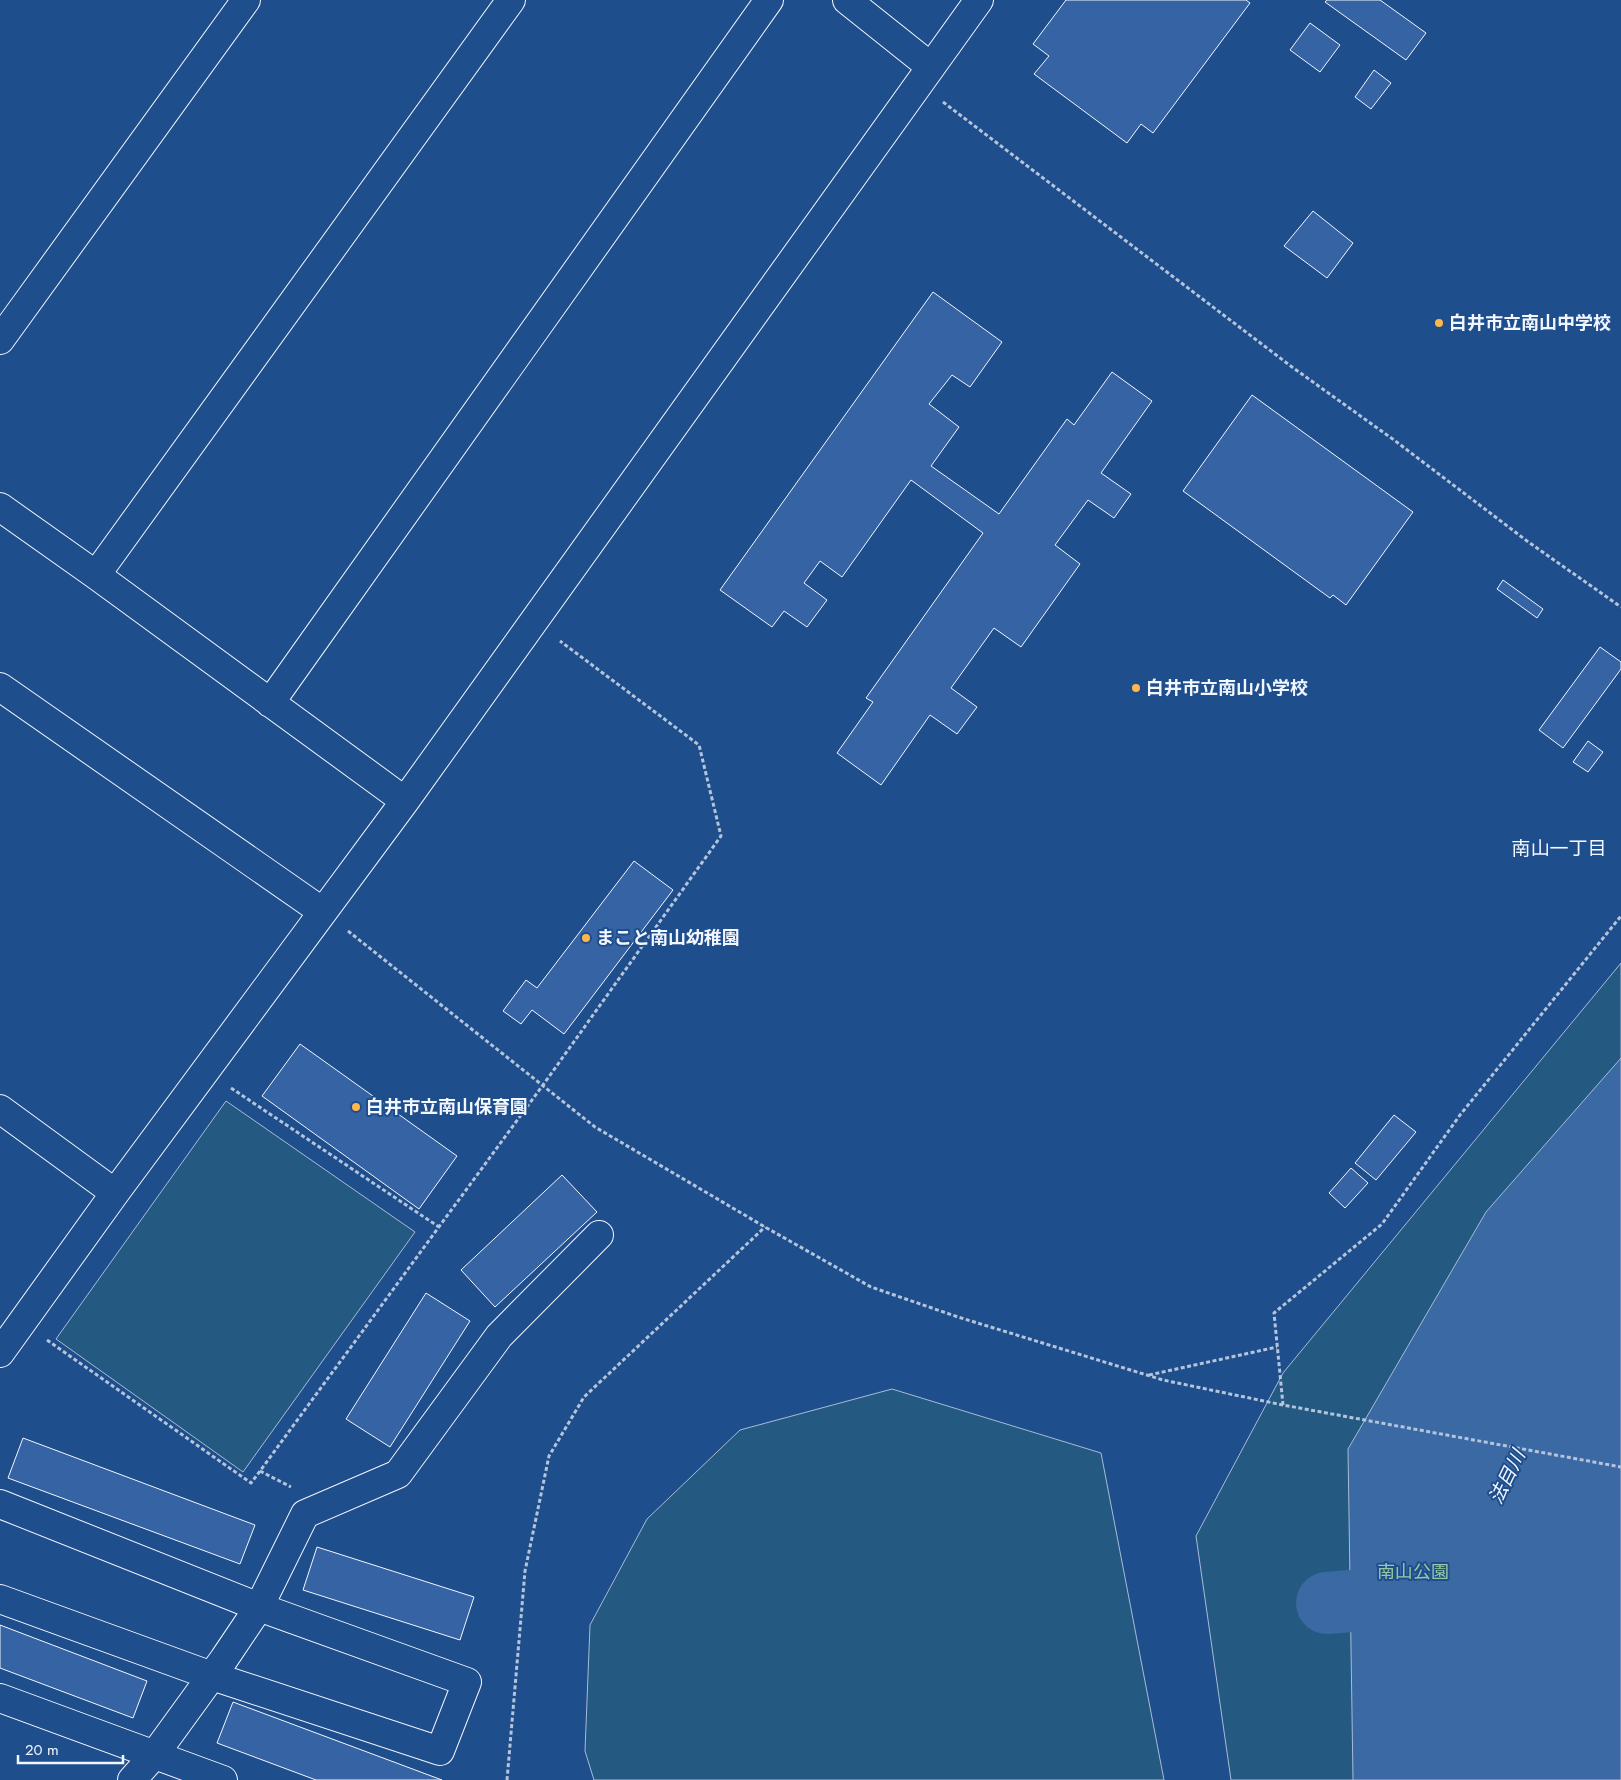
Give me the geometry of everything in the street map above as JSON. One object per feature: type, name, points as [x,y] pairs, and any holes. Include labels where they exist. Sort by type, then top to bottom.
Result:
[{"type":"street","points":[[0,340],[246,0]]},
{"type":"street","points":[[96,575],[511,0]]},
{"type":"street","points":[[270,703],[769,0]]},
{"type":"street","points":[[846,0],[924,76]]},
{"type":"street","points":[[0,1353],[115,1193],[405,801],[979,0]]},
{"type":"street","points":[[0,507],[405,801]]},
{"type":"street","points":[[0,687],[323,912]]},
{"type":"street","points":[[0,1110],[115,1193]]},
{"type":"street","points":[[132,1780],[155,1754],[259,1607],[305,1514],[398,1474],[499,1336],[599,1235]]},
{"type":"street","points":[[0,1504],[259,1607],[467,1682],[440,1751],[212,1676],[0,1598]]},
{"type":"street","points":[[0,1698],[223,1780]]},
{"type":"path","points":[[924,76],[951,108],[1292,367],[1394,440],[1527,541],[1621,607]]},
{"type":"path","points":[[22,1322],[251,1483],[543,1085],[721,836],[699,745],[533,621]]},
{"type":"path","points":[[323,912],[595,1126],[765,1228],[871,1287],[958,1318],[1148,1375],[1282,1405],[1621,1467]]},
{"type":"path","points":[[1282,1405],[1274,1313],[1382,1224],[1460,1115],[1621,916]]},
{"type":"path","points":[[206,1071],[439,1227]]},
{"type":"path","points":[[507,1780],[525,1571],[549,1456],[584,1397],[765,1228]]},
{"type":"path","points":[[1148,1375],[1277,1347]]},
{"type":"green space","name":"南山公園","points":[[1621,963],[1621,1780],[1231,1780],[1196,1536],[1283,1373]]},
{"type":"green space","points":[[226,1101],[415,1232],[243,1472],[56,1339]]},
{"type":"green space","points":[[892,1389],[1101,1453],[1164,1780],[594,1780],[585,1751],[590,1625],[647,1519],[740,1430]]},
{"type":"water","name":"南山公園","points":[[1621,1058],[1621,1780],[1353,1780],[1348,1449],[1486,1212]]},
{"type":"building","points":[[1066,0],[1246,0],[1250,3],[1153,133],[1141,124],[1127,143],[1034,74],[1049,56],[1033,44]]},
{"type":"building","points":[[1327,0],[1380,0],[1426,33],[1406,60],[1325,2]]},
{"type":"building","points":[[1310,23],[1340,45],[1320,72],[1290,50]]},
{"type":"building","points":[[1374,70],[1391,83],[1371,109],[1355,97]]},
{"type":"building","points":[[1313,211],[1353,243],[1327,278],[1284,246]]},
{"type":"building","points":[[933,292],[1002,342],[970,387],[952,375],[929,404],[959,427],[931,466],[999,514],[1067,419],[1074,425],[1112,372],[1152,401],[1101,473],[1131,494],[1114,518],[1088,500],[1055,545],[1080,564],[1021,647],[994,628],[951,688],[977,707],[957,734],[930,715],[881,785],[837,753],[873,702],[866,698],[983,533],[911,480],[842,577],[820,561],[804,583],[827,600],[807,627],[784,611],[772,627],[720,590]]},
{"type":"building","points":[[1252,395],[1413,512],[1346,605],[1333,595],[1330,598],[1183,491]]},
{"type":"building","points":[[1503,580],[1543,609],[1537,618],[1497,589]]},
{"type":"building","points":[[1600,647],[1621,662],[1621,669],[1563,748],[1539,730]]},
{"type":"building","points":[[1588,741],[1603,752],[1588,772],[1573,762]]},
{"type":"building","points":[[634,861],[673,890],[564,1034],[532,1010],[521,1024],[503,1011],[526,980],[537,988]]},
{"type":"building","points":[[300,1044],[457,1156],[419,1209],[262,1096]]},
{"type":"building","points":[[1394,1115],[1416,1132],[1376,1180],[1355,1163]]},
{"type":"building","points":[[1351,1168],[1368,1183],[1345,1208],[1329,1193]]},
{"type":"building","points":[[562,1175],[597,1212],[495,1307],[461,1270]]},
{"type":"building","points":[[426,1293],[470,1321],[390,1447],[346,1419]]},
{"type":"building","points":[[23,1438],[255,1525],[240,1564],[8,1478]]},
{"type":"building","points":[[317,1547],[474,1597],[460,1640],[303,1590]]},
{"type":"building","points":[[0,1625],[147,1681],[133,1718],[0,1668]]},
{"type":"building","points":[[233,1702],[442,1780],[316,1780],[217,1743]]},
{"type":"waterway","name":"法目川","points":[[1327,1603],[1351,1601],[1437,1606]]},
{"type":"place","name":"白井市立南山中学校","points":[[1439,323]]},
{"type":"place","name":"白井市立南山小学校","points":[[1136,688]]},
{"type":"place","name":"まこと南山幼稚園","points":[[586,938]]},
{"type":"place","name":"白井市立南山保育園","points":[[356,1107]]},
{"type":"district","name":"南山一丁目","points":[[1559,848]]}]
